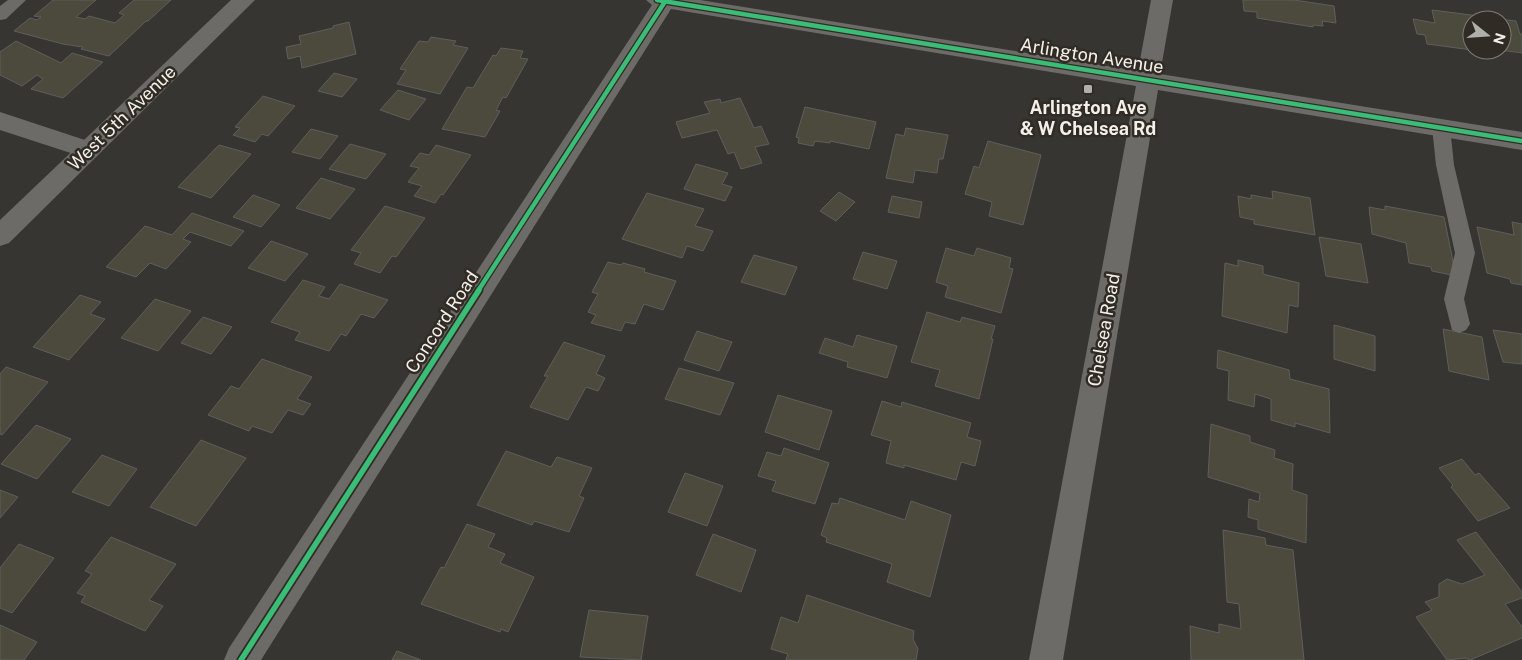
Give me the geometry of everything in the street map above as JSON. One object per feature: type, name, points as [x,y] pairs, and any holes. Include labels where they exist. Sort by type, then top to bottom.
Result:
[{"type":"street","name":"West 5th Avenue","points":[[0,236],[244,0]]},
{"type":"street","name":"Arlington Avenue","points":[[663,0],[1148,78],[1522,141]]},
{"type":"street","name":"Concord Road","points":[[241,660],[663,0]]},
{"type":"street","name":"Chelsea Road","points":[[1046,660],[1162,0]]},
{"type":"street","points":[[0,121],[89,150]]},
{"type":"lane","points":[[0,15],[18,0]]},
{"type":"lane","points":[[1441,127],[1445,165],[1464,253],[1454,299],[1459,324]]},
{"type":"building","points":[[53,0],[96,0],[76,17],[85,19],[89,16],[115,23],[124,15],[119,13],[134,0],[171,0],[109,56],[81,49],[83,47],[63,44],[14,31],[30,18],[37,20],[41,17],[34,16]]},
{"type":"building","points":[[1243,0],[1294,0],[1334,6],[1336,23],[1322,21],[1323,26],[1313,25],[1313,27],[1257,18],[1257,12],[1244,11]]},
{"type":"building","points":[[1432,10],[1462,14],[1462,49],[1427,44],[1425,35],[1417,34],[1413,19],[1435,23]]},
{"type":"building","points":[[1512,21],[1516,21],[1520,34],[1522,34],[1522,53],[1512,52]]},
{"type":"building","points":[[349,22],[356,54],[302,68],[300,56],[288,59],[286,47],[301,44],[299,36]]},
{"type":"building","points":[[431,37],[456,41],[453,45],[468,48],[440,94],[397,84],[406,70],[400,69],[419,41],[428,42]]},
{"type":"building","points":[[16,41],[61,63],[72,53],[103,62],[63,98],[31,89],[43,79],[37,75],[22,86],[0,75],[0,52]]},
{"type":"building","points":[[501,48],[523,51],[520,58],[528,59],[506,98],[503,97],[496,110],[500,111],[485,137],[442,129],[467,87],[473,88],[493,55],[496,56]]},
{"type":"building","points":[[334,73],[357,79],[342,97],[318,91]]},
{"type":"building","points":[[398,90],[426,99],[409,120],[380,110]]},
{"type":"building","points":[[263,96],[295,106],[268,136],[262,134],[255,142],[233,135],[240,128],[235,127]]},
{"type":"building","points":[[740,98],[754,128],[761,126],[769,144],[755,147],[762,163],[741,169],[734,152],[728,154],[717,130],[682,138],[676,122],[710,113],[704,102],[720,99],[721,103]]},
{"type":"building","points":[[805,107],[876,122],[869,149],[830,141],[830,143],[815,141],[813,146],[798,143],[799,138],[796,137]]},
{"type":"building","points":[[906,128],[948,135],[943,159],[939,159],[937,173],[915,170],[913,183],[886,178],[896,134],[904,136]]},
{"type":"building","points":[[311,129],[338,136],[320,159],[292,152]]},
{"type":"building","points":[[988,141],[1041,155],[1023,225],[989,216],[992,202],[965,194],[974,166],[979,168]]},
{"type":"building","points":[[350,144],[386,154],[366,179],[329,169]]},
{"type":"building","points":[[219,145],[251,154],[211,198],[178,187]]},
{"type":"building","points":[[436,145],[471,155],[443,195],[441,194],[435,203],[414,196],[422,186],[408,182],[419,168],[410,166],[420,153],[429,155]]},
{"type":"building","points":[[696,164],[728,173],[722,184],[732,187],[725,201],[684,189]]},
{"type":"building","points":[[321,178],[355,189],[330,219],[296,208]]},
{"type":"building","points":[[1272,191],[1310,198],[1315,235],[1254,224],[1254,220],[1240,217],[1238,196],[1251,199],[1251,195],[1273,199]]},
{"type":"building","points":[[839,192],[855,202],[836,221],[820,211]]},
{"type":"building","points":[[647,193],[704,209],[695,226],[713,231],[703,251],[687,246],[682,258],[622,239]]},
{"type":"building","points":[[253,195],[280,205],[261,227],[233,217]]},
{"type":"building","points":[[892,196],[922,202],[919,218],[888,212]]},
{"type":"building","points":[[385,206],[425,218],[396,257],[392,256],[380,273],[354,264],[361,253],[351,250]]},
{"type":"building","points":[[1385,206],[1444,217],[1456,276],[1432,271],[1431,267],[1409,263],[1406,243],[1372,234],[1369,207],[1385,210]]},
{"type":"building","points":[[192,213],[244,231],[231,246],[190,232],[183,239],[191,242],[166,269],[150,263],[136,277],[106,267],[145,226],[172,235]]},
{"type":"building","points":[[1512,222],[1522,224],[1522,285],[1511,283],[1510,279],[1487,273],[1477,227],[1514,235]]},
{"type":"building","points":[[1319,237],[1361,244],[1368,283],[1326,276]]},
{"type":"building","points":[[271,241],[308,254],[285,281],[248,268]]},
{"type":"building","points":[[946,248],[974,256],[977,248],[1011,258],[1009,268],[1013,269],[1001,313],[945,297],[948,286],[936,282]]},
{"type":"building","points":[[863,252],[897,261],[887,289],[853,279]]},
{"type":"building","points":[[754,255],[797,267],[785,295],[741,282]]},
{"type":"building","points":[[1238,260],[1263,266],[1263,274],[1299,283],[1298,307],[1289,305],[1287,333],[1222,316],[1225,263],[1238,266]]},
{"type":"building","points":[[608,262],[621,265],[623,263],[645,269],[644,272],[676,281],[663,310],[644,304],[635,324],[625,322],[621,331],[591,323],[596,315],[588,312],[598,294],[592,292]]},
{"type":"building","points":[[303,280],[325,287],[319,296],[329,299],[340,284],[388,300],[374,318],[361,314],[346,336],[341,334],[329,351],[295,340],[300,332],[271,322]]},
{"type":"building","points":[[80,295],[101,302],[90,314],[105,319],[69,360],[33,347]]},
{"type":"building","points":[[155,299],[191,311],[158,351],[121,338]]},
{"type":"building","points":[[927,312],[960,322],[962,317],[995,326],[979,399],[935,386],[940,370],[911,362]]},
{"type":"building","points":[[203,317],[232,327],[211,354],[181,343]]},
{"type":"building","points":[[1334,325],[1375,336],[1375,371],[1334,359]]},
{"type":"building","points":[[1443,329],[1482,337],[1489,380],[1449,371]]},
{"type":"building","points":[[1493,330],[1522,334],[1522,364],[1503,362]]},
{"type":"building","points":[[697,331],[732,342],[719,371],[684,360]]},
{"type":"building","points":[[857,335],[897,346],[887,378],[847,367],[848,362],[819,353],[825,338],[853,347]]},
{"type":"building","points":[[564,342],[605,356],[596,374],[605,378],[598,391],[586,387],[568,420],[530,407],[548,376],[544,376]]},
{"type":"building","points":[[1218,350],[1289,370],[1290,379],[1329,389],[1330,433],[1295,423],[1295,427],[1271,420],[1271,399],[1255,394],[1254,407],[1228,400],[1229,371],[1217,368]]},
{"type":"building","points":[[262,359],[312,377],[297,399],[311,404],[303,415],[288,410],[272,433],[252,426],[249,431],[208,415],[231,386],[239,389]]},
{"type":"building","points":[[6,367],[48,382],[2,435],[0,434],[0,374]]},
{"type":"building","points":[[679,368],[734,383],[720,415],[665,399]]},
{"type":"building","points":[[778,395],[832,411],[819,450],[765,432]]},
{"type":"building","points":[[882,401],[901,407],[902,402],[971,423],[967,437],[981,441],[975,466],[961,462],[956,480],[904,465],[904,468],[886,463],[891,441],[871,435]]},
{"type":"building","points":[[1211,424],[1250,436],[1250,442],[1275,450],[1274,458],[1293,464],[1292,490],[1307,495],[1306,543],[1258,529],[1258,520],[1248,517],[1249,499],[1259,502],[1260,493],[1208,477]]},
{"type":"building","points":[[36,425],[71,439],[37,479],[1,464]]},
{"type":"building","points":[[201,440],[246,458],[196,526],[150,507]]},
{"type":"building","points":[[784,448],[829,463],[815,504],[772,491],[776,481],[758,476],[767,452],[781,456]]},
{"type":"building","points":[[506,451],[551,467],[557,457],[592,468],[579,496],[584,498],[569,532],[534,521],[532,525],[477,505]]},
{"type":"building","points":[[102,455],[137,469],[109,506],[72,492]]},
{"type":"building","points":[[1462,459],[1475,475],[1479,473],[1510,508],[1478,521],[1451,487],[1453,485],[1439,468]]},
{"type":"building","points":[[685,473],[723,486],[707,526],[668,512]]},
{"type":"building","points":[[0,490],[18,497],[0,518]]},
{"type":"building","points":[[840,498],[905,520],[911,501],[951,515],[930,597],[887,582],[892,564],[826,542],[827,538],[821,535],[832,503],[838,504]]},
{"type":"building","points":[[467,524],[495,534],[488,547],[505,554],[500,563],[534,577],[508,632],[501,629],[500,632],[421,604],[441,567],[444,568]]},
{"type":"building","points":[[1223,530],[1265,538],[1266,545],[1293,550],[1304,660],[1191,660],[1190,626],[1219,633],[1219,624],[1241,629],[1239,604],[1227,602]]},
{"type":"building","points":[[1476,532],[1522,592],[1522,598],[1505,604],[1522,627],[1522,638],[1470,660],[1465,658],[1447,660],[1416,617],[1432,610],[1425,602],[1439,597],[1439,584],[1447,579],[1462,584],[1485,575],[1457,540]]},
{"type":"building","points":[[713,534],[756,550],[741,592],[696,575]]},
{"type":"building","points":[[111,537],[176,564],[149,600],[163,606],[145,631],[81,602],[85,596],[77,593],[92,574],[85,571]]},
{"type":"building","points":[[19,544],[54,558],[12,613],[0,608],[0,568]]},
{"type":"building","points":[[807,595],[914,631],[913,639],[918,649],[916,660],[786,660],[788,654],[771,649],[781,617],[798,623]]},
{"type":"building","points":[[589,610],[648,616],[641,660],[580,657]]},
{"type":"building","points":[[0,625],[37,642],[24,660],[0,660]]},
{"type":"building","points":[[397,651],[421,660],[392,660]]},
{"type":"cycle path","points":[[657,0],[1522,141]]},
{"type":"cycle path","points":[[241,660],[666,0]]},
{"type":"place","name":"Arlington Ave & W Chelsea Rd","points":[[1088,89]]}]
